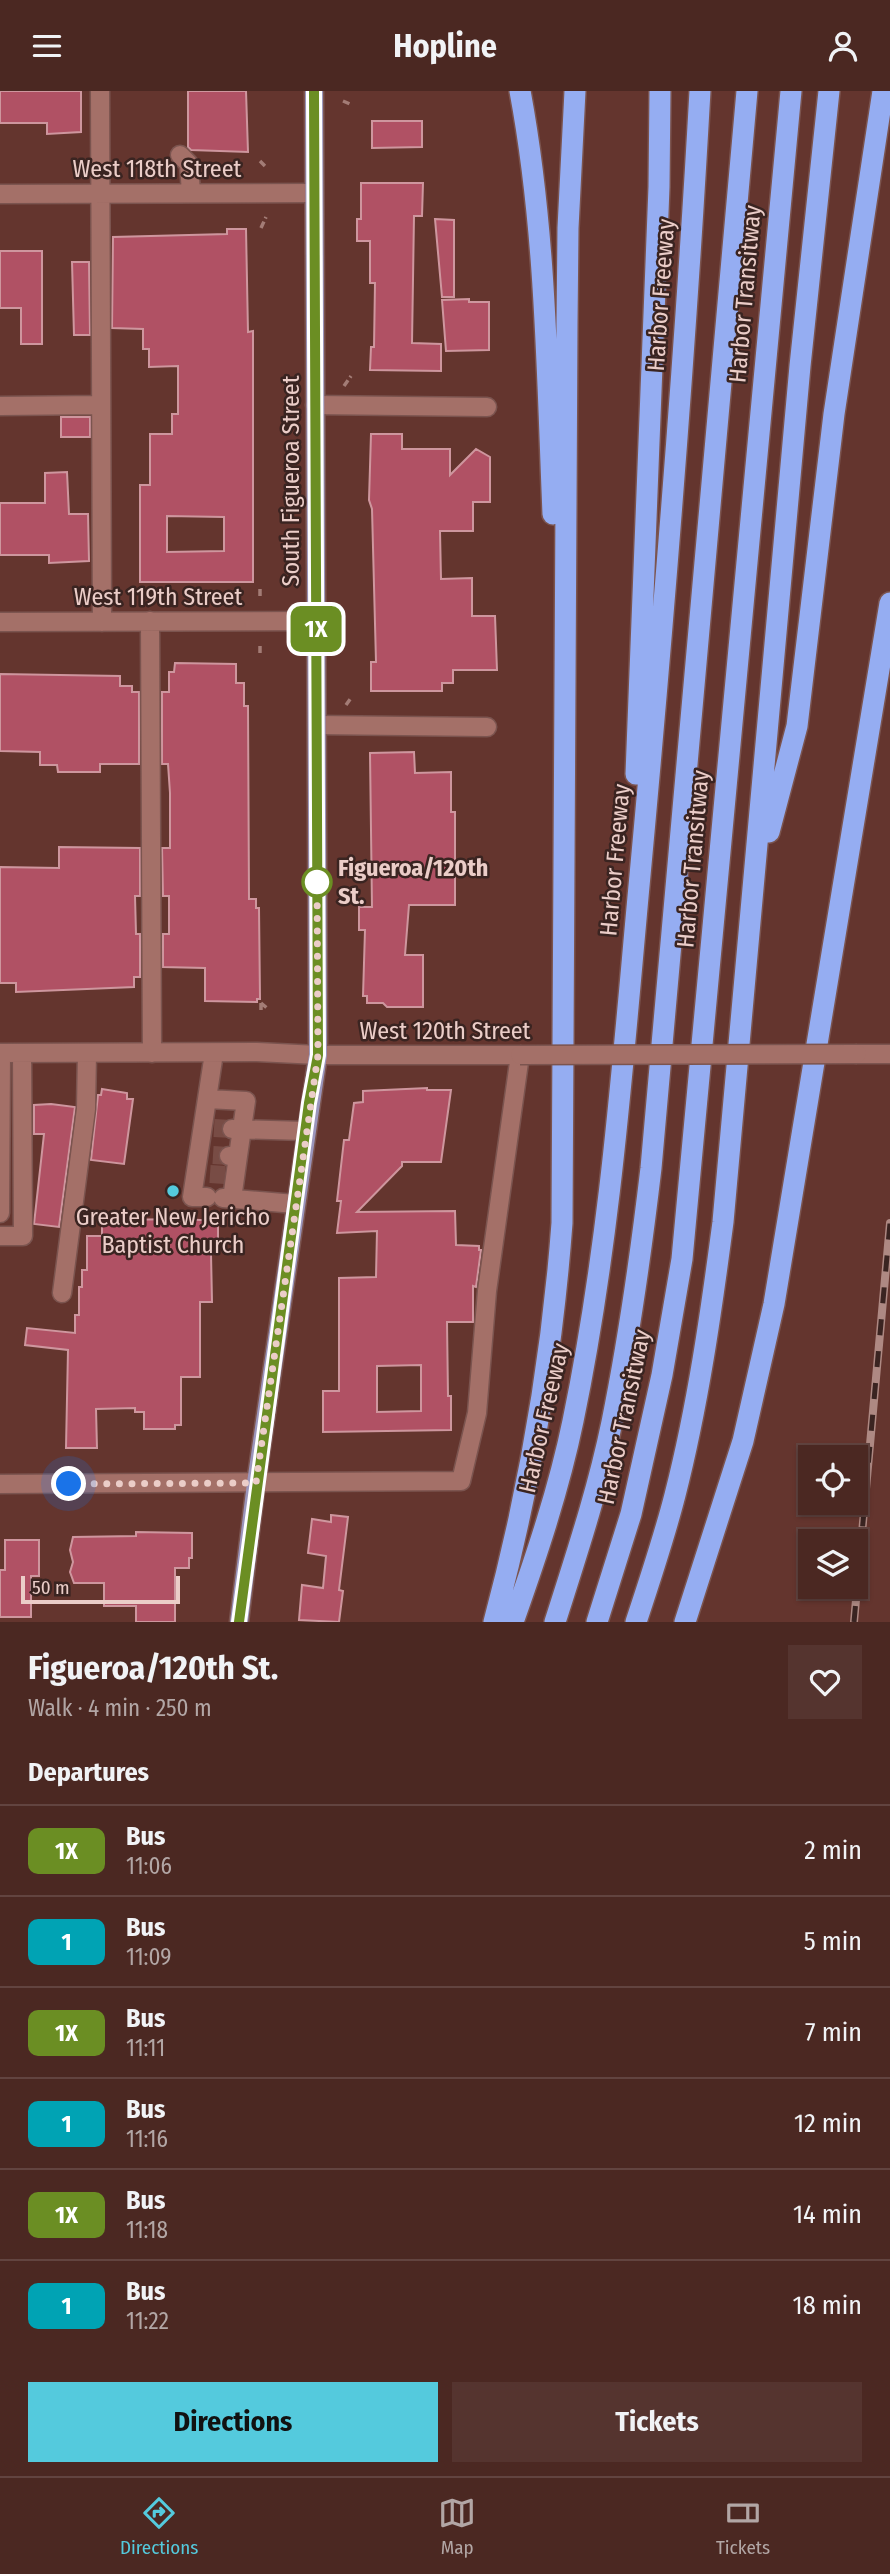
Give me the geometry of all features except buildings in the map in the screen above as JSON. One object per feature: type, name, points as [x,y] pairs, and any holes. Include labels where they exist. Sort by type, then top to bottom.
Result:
[{"type":"highway","points":[[520,91],[532,160],[541,244],[565,797]]},
{"type":"highway","points":[[629,996],[659,187],[660,91]]},
{"type":"highway","name":"Harbor Freeway","points":[[513,1622],[548,1516],[572,1425],[587,1351],[609,1198],[665,606],[700,91]]},
{"type":"highway","name":"Harbor Transitway","points":[[555,1622],[584,1530],[612,1424],[642,1243],[651,1168],[747,91]]},
{"type":"highway","name":"Harbor Transitway","points":[[597,1622],[634,1502],[662,1375],[682,1259],[791,91]]},
{"type":"highway","points":[[636,1622],[675,1495],[710,1324],[724,1208],[798,390],[829,91]]},
{"type":"highway","points":[[754,891],[797,726],[834,414],[883,98]]},
{"type":"highway","points":[[494,1622],[528,1472],[556,1300],[564,1171],[567,288],[574,99]]},
{"type":"highway","points":[[685,1622],[743,1440],[774,1304],[890,603]]},
{"type":"main road","name":"South Figueroa Street","points":[[239,1622],[305,1131],[318,1055],[314,91]]},
{"type":"street","points":[[100,91],[102,622]]},
{"type":"street","points":[[180,155],[189,164],[191,193]]},
{"type":"street","name":"West 118th Street","points":[[0,194],[314,193]]},
{"type":"street","points":[[0,406],[101,405]]},
{"type":"street","points":[[315,405],[486,407]]},
{"type":"street","points":[[150,621],[152,1053]]},
{"type":"street","name":"West 119th Street","points":[[0,622],[316,621]]},
{"type":"street","points":[[317,725],[486,727]]},
{"type":"street","points":[[0,1213],[1,1053]]},
{"type":"street","name":"West 120th Street","points":[[1,1053],[890,1054]]},
{"type":"street","points":[[0,1236],[23,1236],[22,1053]]},
{"type":"street","points":[[62,1293],[86,1109],[87,1053]]},
{"type":"street","points":[[214,1053],[207,1099],[223,1128],[219,1155],[216,1174],[192,1197],[295,1205]]},
{"type":"street","points":[[0,1484],[461,1481],[477,1413],[487,1291],[520,1055]]},
{"type":"street","points":[[207,1099],[246,1101],[223,1128],[216,1174],[221,1198]]},
{"type":"street","points":[[223,1128],[305,1131]]},
{"type":"path","points":[[343,101],[350,104]]},
{"type":"path","points":[[260,161],[267,168]]},
{"type":"path","points":[[261,228],[266,217]]},
{"type":"path","points":[[344,386],[351,376]]},
{"type":"path","points":[[260,589],[260,599]]},
{"type":"path","points":[[260,646],[260,654]]},
{"type":"path","points":[[346,705],[351,698]]},
{"type":"path","points":[[261,1012],[261,1003],[267,1008]]},
{"type":"tunnel","points":[[214,1128],[232,1129]]},
{"type":"tunnel","points":[[213,1155],[229,1156]]},
{"type":"tunnel","points":[[210,1174],[225,1175]]},
{"type":"railway","points":[[854,1622],[890,1223]]},
{"type":"bus line","name":"1X","points":[[239,1622],[256,1483],[318,1055],[314,91]]},
{"type":"place","name":"Figueroa/120th St.","points":[[317,882]]},
{"type":"place","name":"Greater New Jericho Baptist Church","points":[[173,1191]]},
{"type":"route","points":[[69,1484],[256,1483],[318,1055],[317,875],[317,882]]}]
